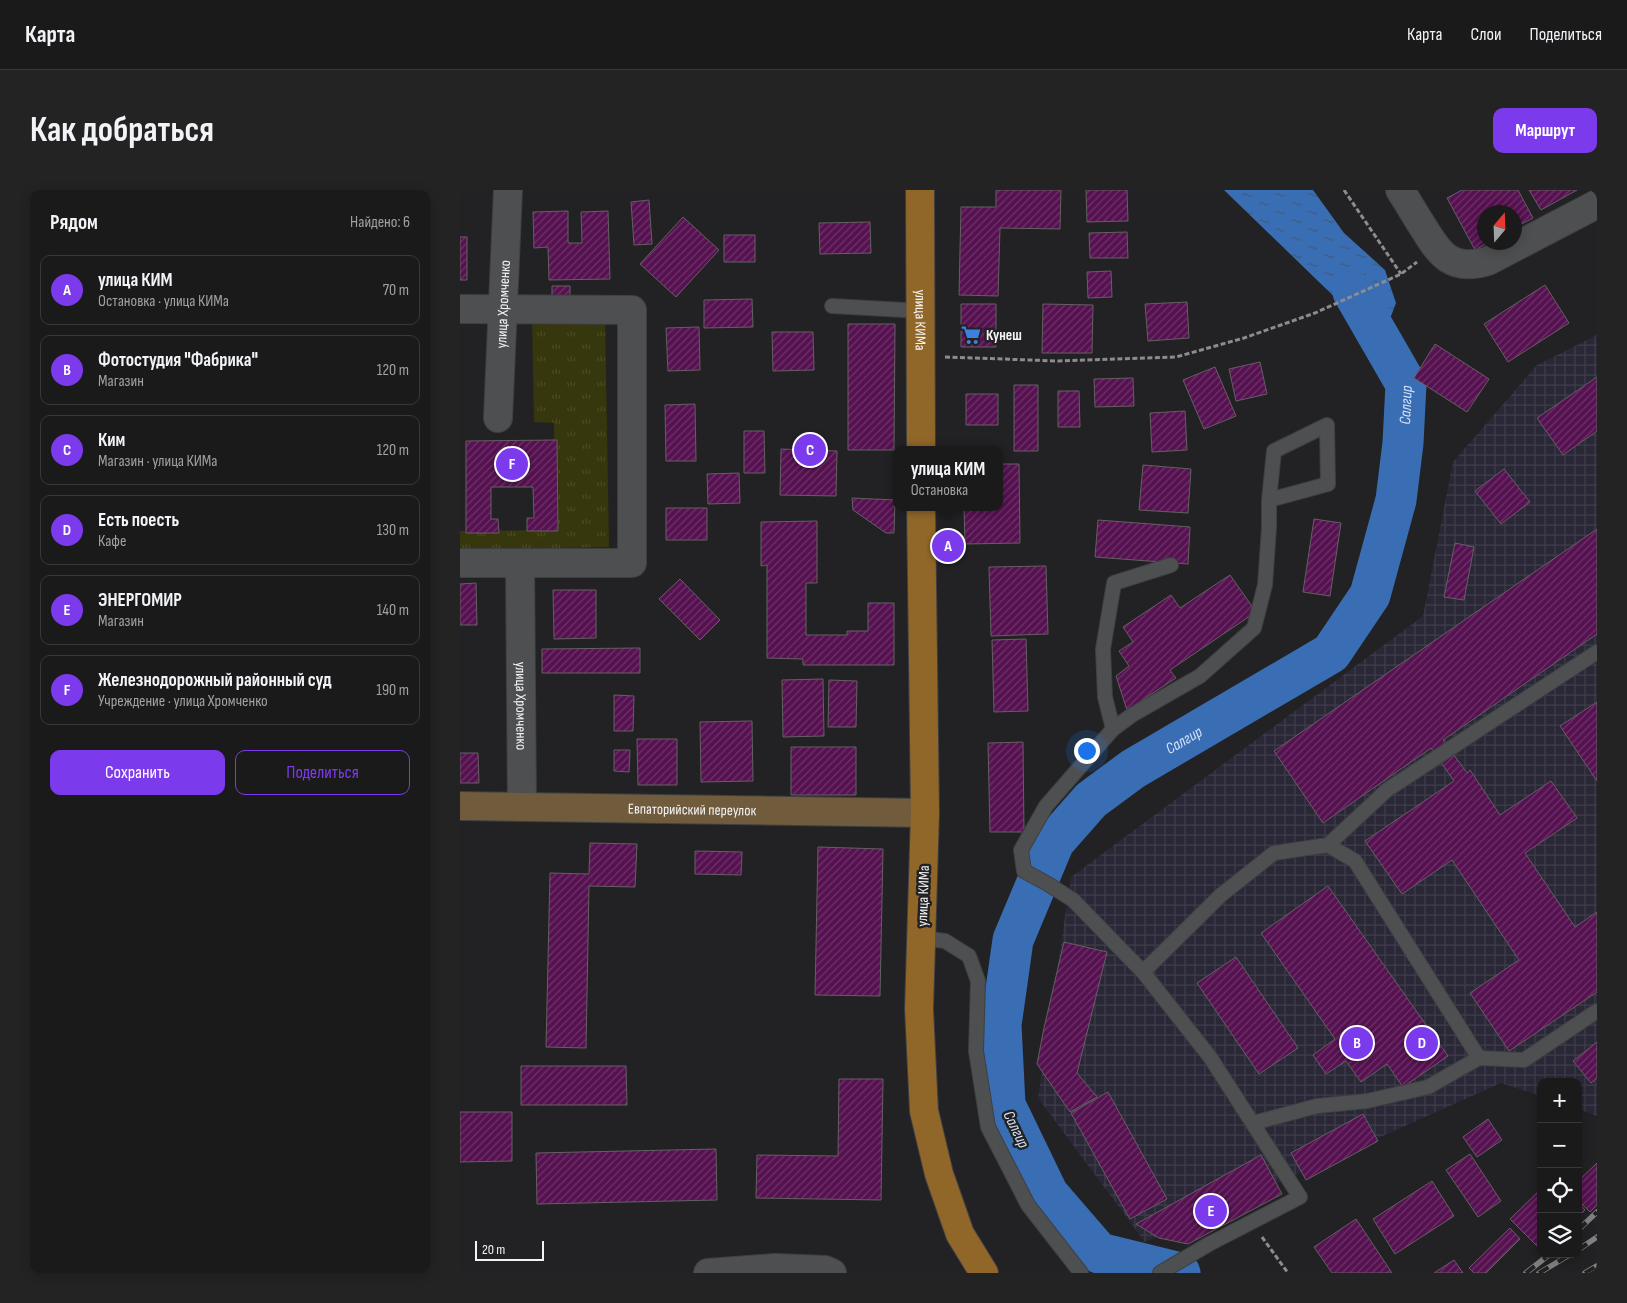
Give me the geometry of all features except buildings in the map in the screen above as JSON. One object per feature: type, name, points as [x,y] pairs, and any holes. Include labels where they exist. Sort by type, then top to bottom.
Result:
[{"type":"main road","name":"улица КИМа","points":[[920,190],[922,446]]},
{"type":"main road","name":"улица КИМа","points":[[921,511],[925,813],[919,1009],[924,1111],[938,1174],[960,1234],[984,1273]]},
{"type":"street","name":"улица Хромченко","points":[[498,418],[508,190]]},
{"type":"street","points":[[1400,190],[1436,249],[1447,259],[1460,264],[1474,265],[1488,261],[1597,204]]},
{"type":"street","points":[[460,309],[632,310],[632,563],[460,563]]},
{"type":"street","name":"улица Хромченко","points":[[520,563],[522,807]]},
{"type":"street","name":"Евпаторийский переулок","points":[[460,806],[925,813]]},
{"type":"street","points":[[708,1273],[775,1268],[825,1270],[832,1273]]},
{"type":"lane","points":[[832,306],[922,310]]},
{"type":"lane","points":[[1160,1273],[1208,1244],[1300,1197],[1210,1057],[1143,972],[1073,900],[1024,871],[1021,850],[1046,806],[1113,729],[1132,715],[1200,676],[1254,628],[1265,585],[1270,528],[1269,500],[1274,451],[1327,425],[1328,484],[1269,500]]},
{"type":"lane","points":[[1113,729],[1105,697],[1103,649],[1114,584],[1171,565]]},
{"type":"lane","points":[[1143,972],[1221,894],[1274,853],[1328,845],[1387,790],[1597,652]]},
{"type":"lane","points":[[1328,845],[1355,861],[1479,1058]]},
{"type":"lane","points":[[922,938],[944,940],[968,956],[978,981],[976,1051],[988,1127],[1028,1205],[1081,1273]]},
{"type":"lane","points":[[1253,1122],[1316,1106],[1367,1102],[1428,1087],[1479,1058],[1524,1060],[1597,1011]]},
{"type":"path","points":[[944,357],[1058,361],[1176,357],[1244,338],[1314,313],[1401,274],[1344,190]]},
{"type":"path","points":[[1251,1223],[1288,1273]]},
{"type":"shaded area","points":[[1597,335],[1597,1116],[1582,1110],[1582,1078],[1537,1078],[1537,1095],[1501,1083],[1145,1242],[1038,1098],[1071,877],[1423,616],[1453,462],[1537,365]]},
{"type":"green space","points":[[605,317],[609,547],[460,550],[460,531],[555,530],[554,423],[534,422],[532,318]]},
{"type":"water","points":[[1224,190],[1313,190],[1344,233],[1385,270],[1396,303],[1381,342]]},
{"type":"waterway","name":"Салгир","points":[[1180,1273],[1099,1253],[1048,1194],[1005,1105],[1001,1025],[1013,940],[1054,842],[1091,800],[1133,769],[1331,653],[1370,595],[1396,500],[1403,443],[1406,384],[1353,292]]},
{"type":"railway","points":[[1582,1226],[1597,1212]]},
{"type":"railway","points":[[1582,1247],[1597,1237]]},
{"type":"railway","points":[[1526,1273],[1545,1258]]},
{"type":"railway","points":[[1539,1273],[1564,1258]]},
{"type":"railway","points":[[1585,1273],[1597,1266]]},
{"type":"place","name":"Кунеш","points":[[971,335]]},
{"type":"place","name":"Ким","points":[[810,450]]},
{"type":"place","name":"Железнодорожный районный суд","points":[[512,464]]},
{"type":"place","name":"улица КИМ","points":[[948,546]]},
{"type":"place","name":"Фотостудия \"Фабрика\"","points":[[1357,1043]]},
{"type":"place","name":"Есть поесть","points":[[1422,1043]]},
{"type":"place","name":"ЭНЕРГОМИР","points":[[1211,1211]]}]
